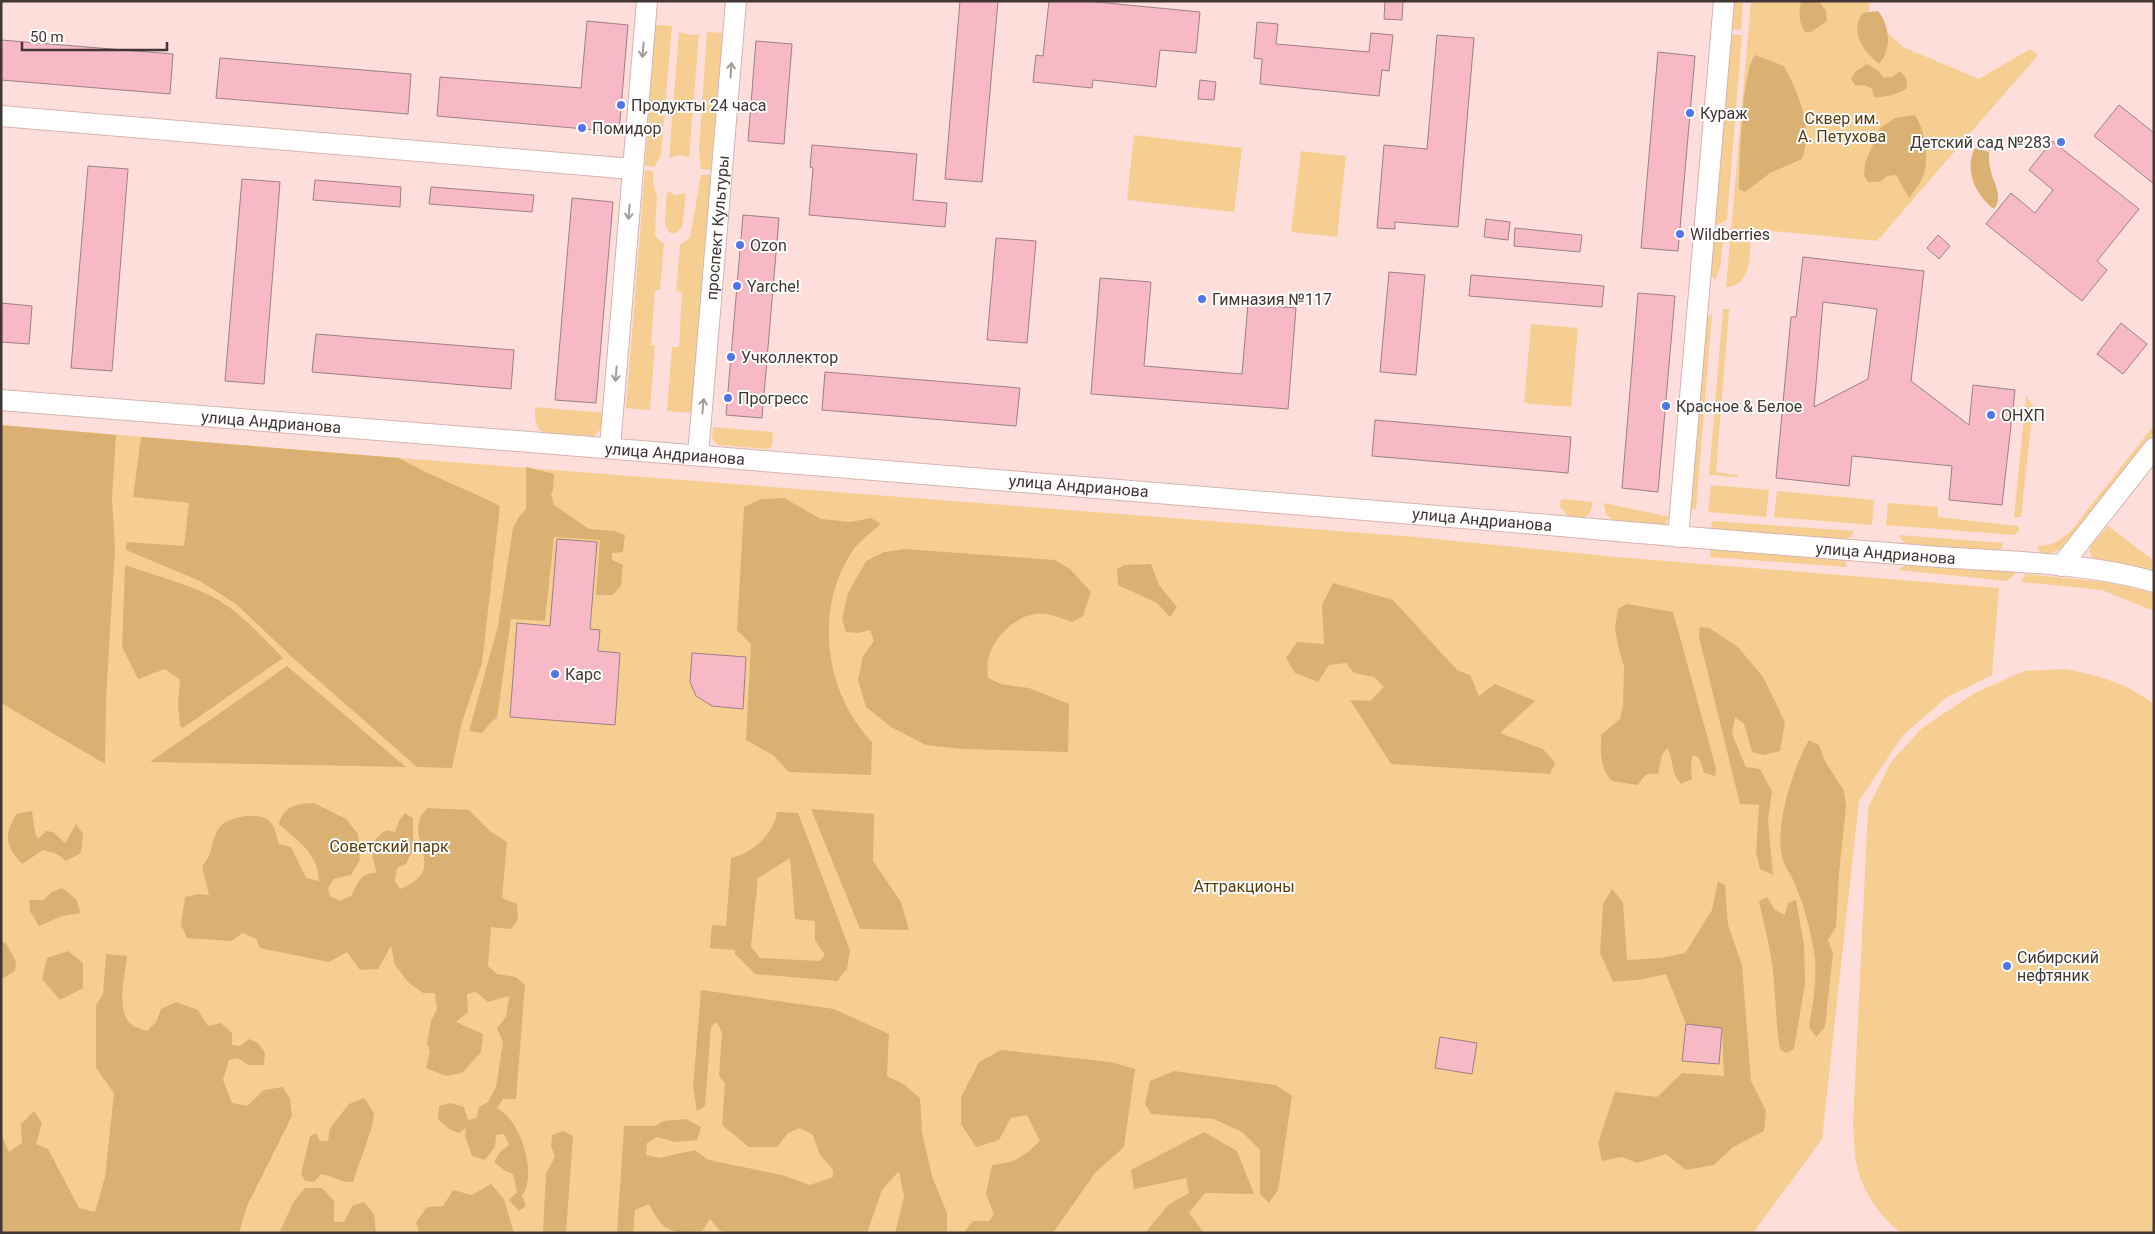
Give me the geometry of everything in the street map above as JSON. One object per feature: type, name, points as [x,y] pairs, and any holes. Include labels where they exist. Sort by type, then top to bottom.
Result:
[{"type":"street","points":[[610,448],[647,1]]},
{"type":"street","name":"проспект Культуры","points":[[698,455],[736,1]]},
{"type":"street","points":[[1678,537],[1724,1]]},
{"type":"street","points":[[1,116],[632,169]]},
{"type":"street","name":"улица Андрианова","points":[[1,400],[1349,508],[1678,537],[2060,566],[2128,574],[2154,582]]},
{"type":"street","points":[[2060,566],[2154,448]]},
{"type":"green space","points":[[1731,1],[1743,1],[1741,30],[1728,29]]},
{"type":"green space","name":"Сквер им. А. Петухова","points":[[1751,1],[1870,1],[1868,16],[1903,47],[1979,79],[2030,49],[2038,55],[1877,241],[1751,229],[1750,256],[1746,274],[1735,285],[1726,287]]},
{"type":"green space","points":[[1801,1],[1819,1],[1826,11],[1827,21],[1811,32],[1805,32],[1800,17]]},
{"type":"green space","points":[[1878,11],[1885,24],[1888,38],[1886,52],[1879,64],[1863,47],[1857,27],[1863,13]]},
{"type":"green space","points":[[655,25],[672,26],[661,155],[654,167],[645,166]]},
{"type":"green space","points":[[679,32],[690,35],[699,34],[689,158],[681,155],[669,158]]},
{"type":"green space","points":[[707,32],[724,33],[711,170],[701,169],[699,151]]},
{"type":"green space","points":[[1728,35],[1742,35],[1727,220],[1714,226]]},
{"type":"green space","points":[[1755,55],[1784,66],[1795,88],[1803,111],[1806,135],[1802,159],[1770,173],[1745,192],[1739,189],[1742,119],[1747,79],[1750,65]]},
{"type":"green space","points":[[1867,64],[1877,70],[1884,78],[1893,77],[1900,71],[1906,78],[1907,88],[1891,95],[1874,97],[1872,89],[1865,85],[1856,86],[1851,79],[1855,72]]},
{"type":"green space","points":[[1915,115],[1923,134],[1926,163],[1919,185],[1909,198],[1896,175],[1887,176],[1880,182],[1868,182],[1864,176],[1865,163],[1880,128],[1895,118]]},
{"type":"green space","points":[[1134,135],[1242,148],[1234,212],[1127,200]]},
{"type":"green space","points":[[1975,148],[1989,152],[1991,174],[1998,194],[1997,204],[1994,209],[1981,197],[1973,182],[1971,165]]},
{"type":"green space","points":[[1301,151],[1346,156],[1337,237],[1291,232]]},
{"type":"green space","points":[[645,170],[653,171],[653,184],[657,196],[655,234],[664,244],[660,290],[655,290],[651,345],[655,345],[650,410],[626,408]]},
{"type":"green space","points":[[701,175],[711,175],[692,413],[667,411],[672,347],[679,347],[682,292],[676,291],[680,245],[690,238]]},
{"type":"green space","points":[[667,191],[676,195],[686,193],[682,227],[675,233],[669,232],[665,223]]},
{"type":"green space","points":[[1725,224],[1720,268],[1715,280],[1709,273],[1712,231]]},
{"type":"green space","points":[[1723,309],[1729,309],[1716,472],[1738,475],[1737,477],[1709,475]]},
{"type":"green space","points":[[1712,313],[1696,509],[1688,509],[1704,323]]},
{"type":"green space","points":[[1531,324],[1578,328],[1571,407],[1524,403]]},
{"type":"green space","points":[[2026,396],[2033,406],[2021,517],[2014,517]]},
{"type":"green space","points":[[535,407],[604,413],[602,428],[594,436],[544,433],[538,428],[535,418]]},
{"type":"green space","name":"Советский парк","points":[[1,425],[1416,537],[1617,557],[1999,588],[1992,675],[1947,697],[1903,735],[1859,801],[1822,1139],[1753,1233],[1,1233]]},
{"type":"green space","points":[[1,425],[116,435],[112,499],[115,548],[106,700],[105,764],[1,703]]},
{"type":"green space","points":[[2154,425],[2154,434],[2076,534],[2061,549],[2046,555],[2040,553],[2037,546],[2055,542],[2071,531]]},
{"type":"green space","points":[[713,427],[773,432],[772,446],[767,449],[718,445],[712,439]]},
{"type":"green space","points":[[141,437],[399,458],[500,506],[482,663],[462,722],[452,768],[417,767],[294,659],[236,604],[200,581],[126,550],[127,542],[184,546],[189,503],[133,497]]},
{"type":"green space","points":[[526,467],[554,474],[553,491],[551,493],[554,505],[589,529],[615,531],[625,535],[623,552],[612,553],[612,560],[623,565],[621,586],[613,595],[596,595],[600,540],[554,537],[545,621],[511,619],[497,718],[482,733],[469,731],[498,626],[513,528],[526,509]]},
{"type":"green space","points":[[1711,485],[1769,490],[1766,517],[1708,512]]},
{"type":"green space","points":[[1777,491],[1874,500],[1872,525],[1774,517]]},
{"type":"green space","points":[[784,498],[821,519],[850,522],[871,518],[881,524],[854,549],[839,576],[832,600],[829,625],[830,651],[835,676],[844,700],[856,722],[872,742],[871,775],[789,772],[773,755],[746,740],[751,644],[737,630],[744,507],[761,499]]},
{"type":"green space","points":[[1561,499],[1593,502],[1590,513],[1583,518],[1569,517],[1560,507]]},
{"type":"green space","points":[[1604,503],[1670,517],[1665,524],[1658,527],[1615,521],[1606,514]]},
{"type":"green space","points":[[1888,503],[1938,507],[1938,517],[2018,526],[2019,530],[2015,535],[1886,525]]},
{"type":"green space","points":[[1712,521],[1854,531],[1851,537],[1843,540],[1711,530]]},
{"type":"green space","points":[[2108,526],[2154,561],[2154,571],[2094,559],[2089,552],[2092,544]]},
{"type":"green space","points":[[1899,535],[2003,543],[2001,552],[1905,544]]},
{"type":"green space","points":[[1711,548],[1841,557],[1847,567],[1710,557]]},
{"type":"green space","points":[[904,549],[1055,560],[1070,569],[1091,592],[1083,616],[1072,622],[1043,614],[1026,616],[1019,620],[999,637],[988,659],[988,678],[1001,684],[1029,688],[1069,704],[1068,752],[963,749],[926,745],[891,727],[866,707],[858,680],[863,656],[874,641],[870,630],[858,633],[846,632],[842,619],[848,593],[866,561],[884,552]]},
{"type":"green space","points":[[1910,561],[2018,571],[2007,581],[1898,570]]},
{"type":"green space","points":[[1151,564],[1159,585],[1177,607],[1170,617],[1157,603],[1118,585],[1117,569],[1124,565]]},
{"type":"green space","points":[[125,565],[187,586],[220,601],[245,620],[283,658],[183,728],[180,726],[178,704],[180,680],[165,669],[138,679],[122,647]]},
{"type":"green space","points":[[2025,574],[2107,582],[2154,593],[2154,611],[2102,590],[2021,582]]},
{"type":"green space","points":[[1333,583],[1393,600],[1457,670],[1470,675],[1479,696],[1495,684],[1535,701],[1500,733],[1543,749],[1555,763],[1550,774],[1391,764],[1350,700],[1370,701],[1384,687],[1374,677],[1354,673],[1346,663],[1329,665],[1318,682],[1295,673],[1286,658],[1297,642],[1324,644],[1322,605]]},
{"type":"green space","points":[[1627,604],[1673,612],[1716,768],[1715,776],[1704,773],[1699,758],[1693,755],[1691,764],[1692,779],[1681,784],[1673,770],[1667,748],[1662,755],[1658,774],[1646,775],[1638,785],[1612,781],[1605,771],[1602,759],[1601,735],[1620,719],[1623,706],[1624,666],[1615,627],[1618,609]]},
{"type":"green space","points":[[1700,627],[1709,628],[1738,647],[1763,677],[1785,722],[1780,751],[1763,755],[1752,752],[1744,724],[1735,717],[1732,734],[1746,767],[1760,769],[1772,791],[1768,821],[1773,875],[1760,869],[1756,852],[1759,805],[1740,804],[1699,637]]},
{"type":"green space","points":[[287,666],[406,767],[150,762]]},
{"type":"green space","name":"Сибирский нефтяник","points":[[2065,669],[2089,674],[2122,685],[2154,704],[2154,1233],[1902,1233],[1875,1206],[1858,1171],[1854,1148],[1853,1124],[1868,808],[1891,762],[1922,728],[1975,693],[2024,671]]},
{"type":"green space","points":[[1809,740],[1819,745],[1825,761],[1844,791],[1846,807],[1836,927],[1828,940],[1833,953],[1825,1027],[1816,1037],[1809,1027],[1815,979],[1815,960],[1812,942],[1801,900],[1794,881],[1784,863],[1781,847],[1781,832],[1786,799],[1797,766]]},
{"type":"green space","points":[[314,803],[346,819],[358,834],[360,860],[351,875],[334,879],[328,888],[330,896],[340,901],[352,895],[358,882],[364,876],[377,873],[372,854],[373,843],[387,830],[395,832],[399,821],[405,813],[413,818],[413,849],[406,864],[397,868],[395,881],[400,889],[414,882],[422,874],[424,857],[418,828],[420,818],[427,808],[469,810],[491,832],[507,842],[502,898],[517,904],[518,919],[511,929],[491,927],[488,966],[497,974],[516,977],[525,985],[516,1099],[503,1099],[497,1108],[508,1117],[514,1126],[526,1156],[528,1178],[522,1196],[526,1206],[519,1211],[509,1200],[517,1192],[513,1174],[494,1162],[500,1152],[509,1145],[504,1134],[496,1135],[495,1147],[485,1160],[472,1156],[465,1136],[466,1128],[459,1133],[449,1129],[438,1119],[439,1106],[451,1103],[464,1107],[468,1120],[477,1118],[479,1107],[488,1102],[496,1087],[503,1042],[497,1028],[506,1017],[509,996],[488,1002],[476,992],[467,994],[468,1012],[456,1022],[483,1034],[481,1052],[462,1073],[446,1076],[426,1068],[430,1051],[427,1044],[431,1021],[437,1009],[435,993],[423,993],[409,983],[395,965],[391,946],[378,969],[360,970],[347,952],[329,962],[260,948],[256,939],[243,933],[231,941],[187,938],[181,925],[185,897],[198,894],[209,895],[202,866],[208,857],[216,833],[229,820],[245,816],[267,819],[274,828],[279,844],[291,847],[306,878],[319,881],[318,871],[311,855],[300,842],[279,824],[288,809],[297,805]]},
{"type":"green space","points":[[811,809],[874,814],[873,861],[901,902],[909,930],[860,929]]},
{"type":"green space","points":[[32,811],[38,839],[46,831],[53,832],[65,843],[76,824],[83,834],[81,853],[66,861],[57,854],[43,850],[22,864],[9,846],[9,828],[16,814]]},
{"type":"green space","points":[[777,812],[798,813],[850,950],[847,969],[837,981],[755,974],[735,954],[735,950],[710,948],[712,925],[726,926],[731,858],[755,847],[767,835]],"holes":[[[790,858],[795,919],[815,921],[815,940],[825,955],[819,961],[760,958],[751,946],[758,878]]]},
{"type":"green space","points":[[1718,881],[1725,885],[1728,925],[1742,965],[1751,1081],[1766,1111],[1764,1131],[1733,1147],[1714,1165],[1686,1170],[1666,1154],[1637,1163],[1622,1157],[1602,1161],[1598,1143],[1615,1092],[1657,1097],[1682,1073],[1724,1076],[1722,1028],[1686,1024],[1666,974],[1644,979],[1613,982],[1600,953],[1603,904],[1612,889],[1623,902],[1627,960],[1661,958],[1685,953],[1712,910]]},
{"type":"green space","points":[[62,888],[76,899],[81,913],[62,916],[39,926],[30,911],[29,900],[43,900],[52,892]]},
{"type":"green space","points":[[1767,897],[1775,910],[1785,915],[1788,903],[1796,900],[1804,945],[1805,984],[1794,1049],[1786,1053],[1780,1049],[1772,963],[1759,901]]},
{"type":"green space","points":[[1,942],[6,943],[16,961],[15,971],[4,978],[1,975]]},
{"type":"green space","points":[[68,951],[83,963],[83,988],[60,1000],[42,979],[47,958]]},
{"type":"green space","points":[[106,954],[127,956],[122,1002],[127,1019],[132,1025],[147,1031],[156,1022],[161,1009],[176,1002],[198,1010],[208,1026],[221,1023],[232,1033],[232,1045],[240,1046],[249,1039],[258,1043],[265,1053],[264,1065],[248,1065],[238,1058],[229,1060],[223,1080],[232,1103],[247,1106],[264,1090],[283,1087],[290,1099],[292,1116],[247,1206],[239,1233],[1,1233],[1,1134],[9,1152],[22,1143],[21,1124],[34,1111],[42,1123],[36,1144],[48,1149],[79,1208],[95,1212],[105,1177],[114,1093],[96,1068],[96,1005],[103,994]]},
{"type":"green space","points":[[701,990],[834,1009],[889,1034],[887,1076],[905,1085],[920,1098],[922,1132],[932,1176],[947,1213],[947,1233],[895,1233],[904,1197],[899,1171],[882,1190],[867,1233],[726,1233],[719,1230],[710,1219],[702,1231],[682,1232],[663,1226],[649,1204],[635,1210],[633,1233],[617,1233],[624,1126],[654,1126],[664,1121],[686,1119],[701,1127],[697,1140],[676,1142],[657,1137],[647,1143],[646,1155],[660,1158],[695,1150],[707,1159],[782,1175],[810,1185],[833,1177],[833,1170],[819,1153],[813,1135],[800,1128],[788,1133],[777,1147],[749,1147],[722,1125],[725,1083],[719,1076],[722,1032],[716,1022],[711,1027],[705,1106],[697,1111],[693,1087]]},
{"type":"green space","points":[[1001,1050],[1111,1062],[1135,1069],[1124,1147],[1095,1173],[1051,1233],[963,1233],[973,1221],[989,1221],[994,1214],[986,1194],[992,1165],[1018,1158],[1040,1141],[1027,1115],[1011,1118],[999,1140],[976,1147],[961,1124],[961,1097],[979,1062]]},
{"type":"green space","points":[[1174,1071],[1276,1085],[1292,1096],[1278,1190],[1269,1203],[1260,1194],[1260,1150],[1242,1132],[1214,1119],[1151,1114],[1145,1104],[1150,1081]]},
{"type":"green space","points":[[364,1098],[374,1113],[372,1127],[353,1182],[321,1174],[314,1182],[305,1181],[301,1174],[310,1136],[316,1133],[320,1141],[328,1141],[330,1128],[349,1104]]},
{"type":"green space","points":[[563,1131],[573,1136],[566,1233],[543,1233],[546,1173],[555,1157],[551,1146],[552,1135]]},
{"type":"green space","points":[[1204,1132],[1237,1151],[1254,1194],[1205,1193],[1189,1213],[1204,1233],[1145,1233],[1168,1205],[1189,1193],[1186,1178],[1134,1189],[1131,1170]]},
{"type":"green space","points":[[491,1184],[504,1199],[514,1233],[419,1233],[416,1222],[427,1207],[443,1206],[453,1190],[472,1195]]},
{"type":"green space","points":[[305,1188],[322,1188],[334,1201],[334,1222],[344,1222],[352,1206],[364,1202],[374,1214],[376,1233],[279,1233],[294,1201]]},
{"type":"building","points":[[960,1],[998,1],[982,182],[945,179]]},
{"type":"building","points":[[1049,1],[1086,1],[1200,12],[1196,53],[1160,50],[1156,87],[1093,80],[1092,88],[1033,82],[1036,55],[1043,56]]},
{"type":"building","points":[[1385,1],[1403,1],[1402,20],[1384,19]]},
{"type":"building","points":[[587,21],[628,25],[619,132],[437,116],[440,77],[581,88]]},
{"type":"building","points":[[1257,22],[1278,24],[1276,44],[1369,52],[1371,33],[1393,35],[1389,71],[1382,70],[1379,96],[1260,84],[1262,59],[1254,58]]},
{"type":"building","points":[[1437,35],[1474,38],[1458,227],[1395,222],[1395,229],[1377,228],[1384,145],[1427,149]]},
{"type":"building","points":[[1,40],[173,54],[170,94],[1,80]]},
{"type":"building","points":[[756,41],[792,44],[784,144],[748,141]]},
{"type":"building","points":[[1658,52],[1695,56],[1678,251],[1641,248]]},
{"type":"building","points":[[220,58],[411,74],[408,114],[216,98]]},
{"type":"building","points":[[1200,80],[1216,82],[1214,100],[1198,99]]},
{"type":"building","points":[[2119,105],[2154,133],[2154,184],[2094,136]]},
{"type":"building","points":[[2052,141],[2139,209],[2097,261],[2107,270],[2082,301],[1986,224],[2011,193],[2035,213],[2053,190],[2029,170]]},
{"type":"building","points":[[812,145],[917,154],[913,200],[947,203],[945,227],[809,215],[813,168],[810,167]]},
{"type":"building","points":[[88,166],[128,169],[112,371],[71,368]]},
{"type":"building","points":[[242,179],[280,182],[264,384],[225,381]]},
{"type":"building","points":[[315,180],[401,187],[400,207],[313,200]]},
{"type":"building","points":[[431,187],[534,195],[532,212],[429,204]]},
{"type":"building","points":[[572,198],[613,202],[596,403],[555,400]]},
{"type":"building","points":[[743,215],[779,218],[762,418],[726,415]]},
{"type":"building","points":[[1486,219],[1510,222],[1508,240],[1484,237]]},
{"type":"building","points":[[1515,228],[1582,235],[1580,252],[1514,246]]},
{"type":"building","points":[[1938,235],[1950,246],[1939,259],[1927,248]]},
{"type":"building","points":[[996,238],[1036,241],[1027,343],[987,340]]},
{"type":"building","points":[[1803,257],[1924,271],[1911,381],[1969,425],[1973,385],[2015,390],[2002,505],[1949,500],[1952,466],[1852,456],[1849,486],[1776,478],[1791,317],[1796,317]],"holes":[[[1823,302],[1877,309],[1868,379],[1814,407]]]},
{"type":"building","points":[[1389,272],[1425,275],[1416,375],[1380,372]]},
{"type":"building","points":[[1471,275],[1604,286],[1602,307],[1469,296]]},
{"type":"building","points":[[1100,278],[1151,282],[1144,366],[1242,374],[1248,304],[1296,308],[1288,409],[1091,394]]},
{"type":"building","points":[[1638,293],[1675,296],[1658,492],[1622,488]]},
{"type":"building","points":[[1,303],[32,306],[29,344],[1,342]]},
{"type":"building","points":[[2121,323],[2147,344],[2123,374],[2097,354]]},
{"type":"building","points":[[316,334],[514,350],[511,389],[312,372]]},
{"type":"building","points":[[825,372],[1020,388],[1016,426],[822,410]]},
{"type":"building","points":[[1375,420],[1571,437],[1568,473],[1372,456]]},
{"type":"building","points":[[557,539],[597,542],[590,629],[600,630],[598,651],[620,653],[615,725],[510,717],[517,623],[550,626]]},
{"type":"building","points":[[692,653],[746,657],[743,709],[712,706],[696,696],[690,682]]},
{"type":"building","points":[[1686,1024],[1722,1028],[1719,1064],[1682,1061]]},
{"type":"building","points":[[1440,1037],[1477,1043],[1472,1074],[1435,1068]]},
{"type":"place","name":"Продукты 24 часа","points":[[621,105]]},
{"type":"place","name":"Кураж","points":[[1690,113]]},
{"type":"place","name":"Помидор","points":[[582,128]]},
{"type":"place","name":"Детский сад №283","points":[[2061,142]]},
{"type":"place","name":"Wildberries","points":[[1680,234]]},
{"type":"place","name":"Ozon","points":[[740,245]]},
{"type":"place","name":"Yarche!","points":[[737,286]]},
{"type":"place","name":"Гимназия №117","points":[[1202,299]]},
{"type":"place","name":"Учколлектор","points":[[731,357]]},
{"type":"place","name":"Прогресс","points":[[728,398]]},
{"type":"place","name":"Красное & Белое","points":[[1666,406]]},
{"type":"place","name":"ОНХП","points":[[1991,415]]},
{"type":"place","name":"Карс","points":[[555,674]]},
{"type":"place","name":"Сибирский нефтяник","points":[[2007,966]]},
{"type":"park label","name":"Аттракционы","points":[[1244,886]]}]
